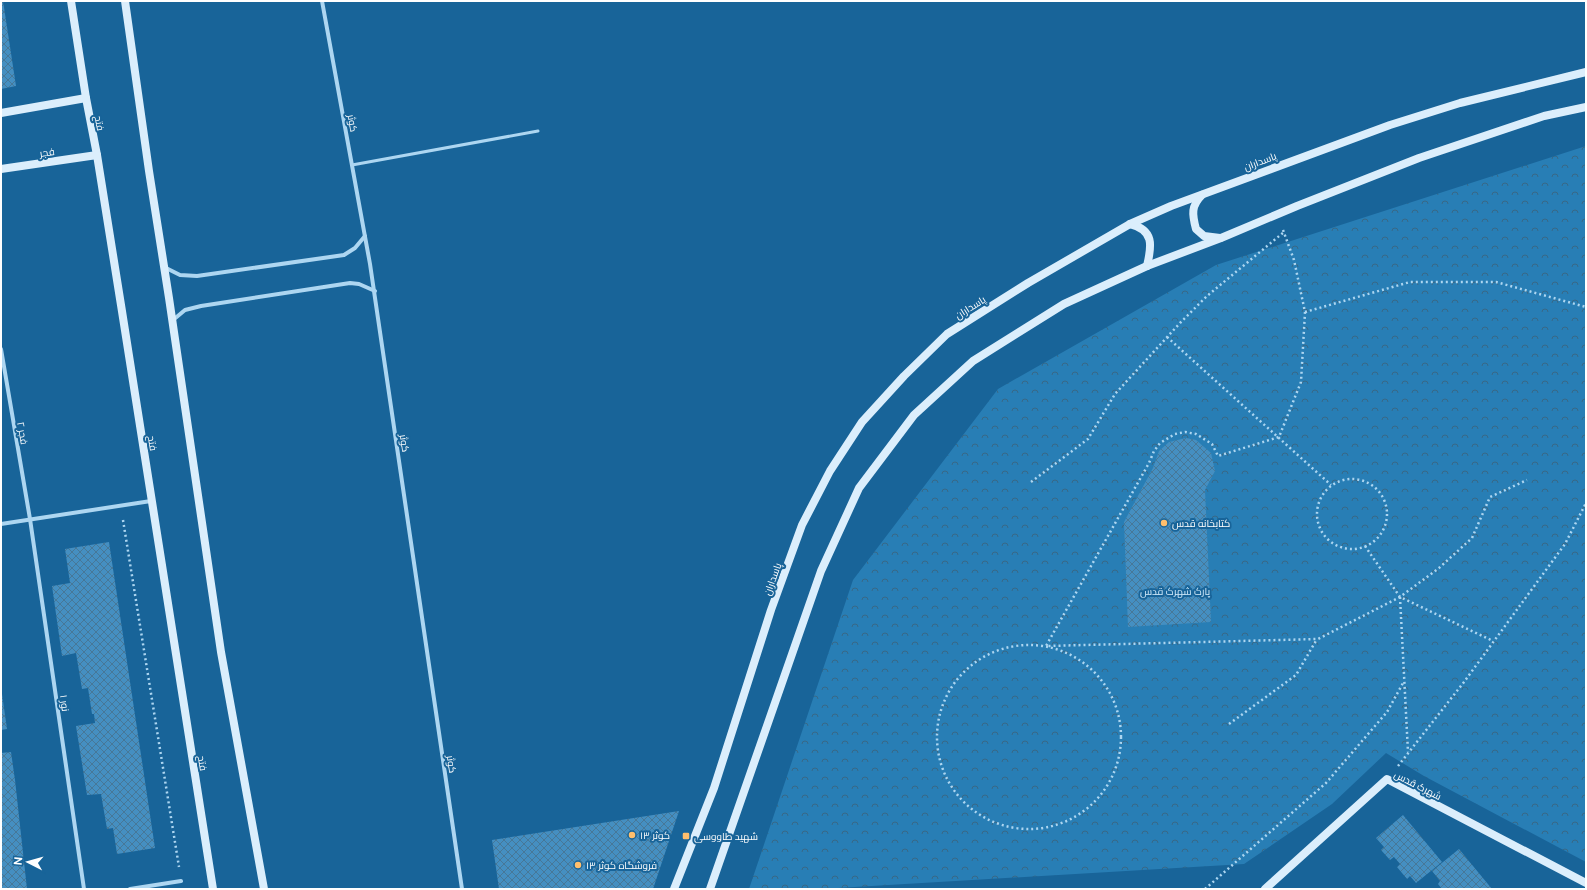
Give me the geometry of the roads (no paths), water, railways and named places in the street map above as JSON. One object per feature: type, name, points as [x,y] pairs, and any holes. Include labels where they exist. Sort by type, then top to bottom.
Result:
[{"type":"main road","name":"فتح","points":[[71,1],[121,305],[213,889]]},
{"type":"main road","points":[[125,1],[221,652],[264,889]]},
{"type":"main road","name":"پاسداران","points":[[674,889],[714,788],[771,610],[802,525],[830,471],[862,422],[904,376],[947,334],[1028,283],[1130,224],[1171,206],[1390,125],[1460,103],[1586,72]]},
{"type":"main road","points":[[1,114],[86,98]]},
{"type":"main road","points":[[710,889],[821,571],[859,488],[914,415],[973,361],[1064,304],[1147,266],[1221,238],[1419,158],[1544,116],[1586,107]]},
{"type":"main road","name":"فجر","points":[[1,169],[96,155]]},
{"type":"main road","points":[[1204,193],[1196,202],[1192,213],[1196,229],[1204,236],[1221,238]]},
{"type":"main road","points":[[1130,224],[1141,227],[1147,233],[1151,250],[1147,266]]},
{"type":"main road","name":"شهرک قدس","points":[[1265,889],[1387,779],[1586,882]]},
{"type":"street","name":"کوثر","points":[[322,1],[375,291],[462,889]]},
{"type":"street","points":[[164,267],[180,275],[197,276],[344,255],[355,248],[365,236]]},
{"type":"street","points":[[172,320],[185,310],[201,306],[350,283],[359,284],[375,291]]},
{"type":"street","name":"فجر ۲","points":[[1,349],[30,519]]},
{"type":"street","points":[[1,524],[151,501]]},
{"type":"street","name":"نور ۱","points":[[30,519],[84,889]]},
{"type":"street","points":[[130,889],[181,881]]},
{"type":"lane","points":[[352,165],[538,131]]},
{"type":"place","name":"کتابخانه قدس","points":[[1164,523]]},
{"type":"place","name":"کوثر ۱۳","points":[[632,835]]},
{"type":"place","name":"شهید طاووسی","points":[[686,836]]},
{"type":"place","name":"فروشگاه کوثر ۱۳","points":[[578,865]]},
{"type":"park label","name":"پارک شهرک قدس","points":[[1175,591]]}]
